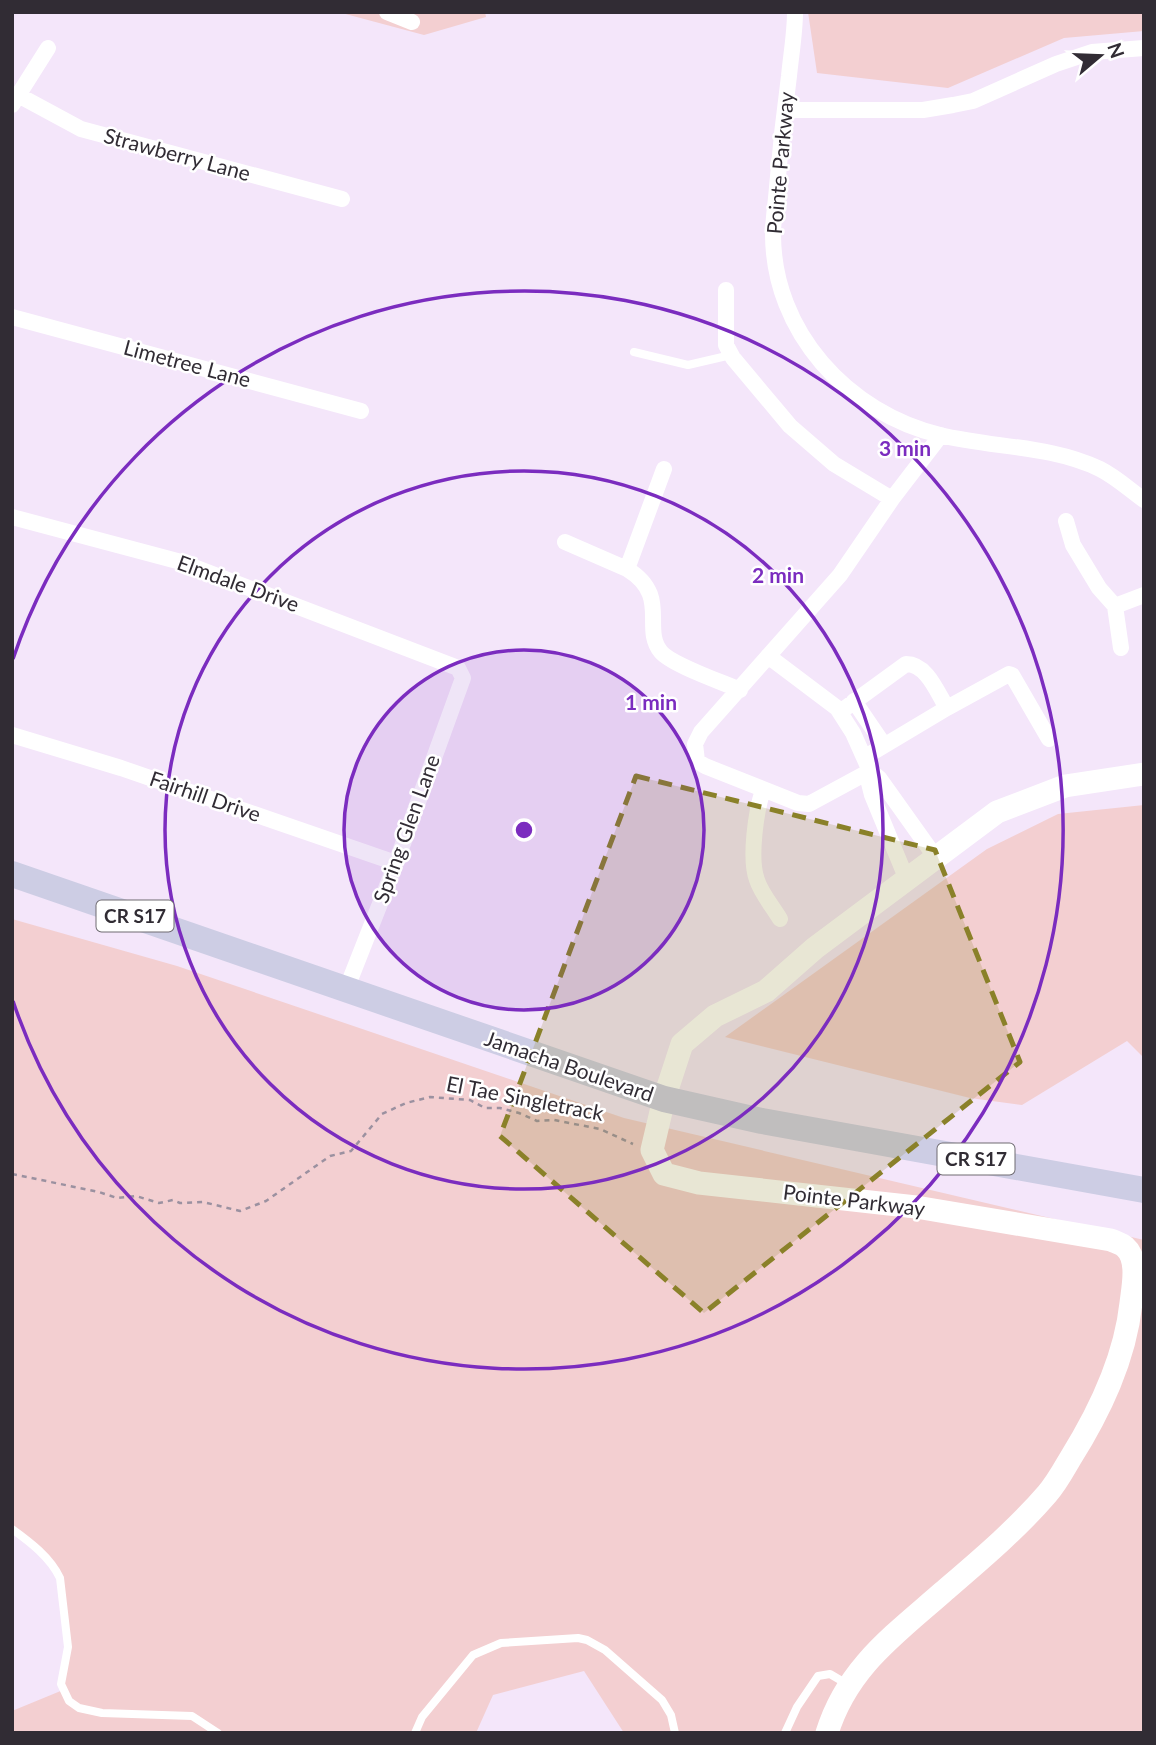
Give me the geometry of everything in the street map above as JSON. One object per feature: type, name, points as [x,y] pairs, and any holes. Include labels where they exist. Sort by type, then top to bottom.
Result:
[{"type":"main road","name":"Jamacha Boulevard","points":[[12,874],[664,1099],[762,1121],[1144,1190]]},
{"type":"street","points":[[387,12],[412,22]]},
{"type":"street","name":"Pointe Parkway","points":[[795,12],[773,233],[778,274],[791,314],[823,365],[852,393],[903,424],[989,445],[1047,451],[1101,470],[1144,500]]},
{"type":"street","points":[[15,100],[48,48]]},
{"type":"street","points":[[785,110],[923,110],[973,102],[1056,64],[1091,52],[1144,48]]},
{"type":"street","name":"Strawberry Lane","points":[[15,100],[82,130],[342,199]]},
{"type":"street","points":[[726,290],[725,334],[731,355],[790,426],[834,464],[892,499]]},
{"type":"street","name":"Limetree Lane","points":[[12,317],[361,411]]},
{"type":"street","points":[[942,435],[892,499],[840,575],[701,732],[695,744],[697,761],[763,790],[798,803],[809,804],[867,764],[884,745],[1009,674],[1049,739]]},
{"type":"street","points":[[627,569],[664,469]]},
{"type":"street","name":"Elmdale Drive","points":[[12,517],[181,562],[458,668]]},
{"type":"street","points":[[1066,521],[1073,545],[1099,587],[1115,606],[1121,648]]},
{"type":"street","points":[[565,542],[627,569],[646,583],[654,614],[656,641],[659,650],[670,660],[740,690]]},
{"type":"street","points":[[1115,606],[1144,595]]},
{"type":"street","points":[[768,656],[839,712],[853,733],[867,764],[936,858]]},
{"type":"street","points":[[839,712],[905,664],[913,664],[924,671],[947,708]]},
{"type":"street","name":"Spring Glen Lane","points":[[346,990],[396,863],[463,678],[458,668]]},
{"type":"street","points":[[855,701],[884,745]]},
{"type":"street","name":"Fairhill Drive","points":[[12,734],[121,768],[396,863]]},
{"type":"street","points":[[867,764],[872,795],[907,880]]},
{"type":"street","points":[[652,1150],[664,1099],[682,1044],[715,1016],[766,991],[815,948],[997,812],[1065,786],[1144,774]]},
{"type":"street","points":[[763,790],[759,804],[754,870],[757,882],[780,919]]},
{"type":"street","points":[[882,819],[899,806]]},
{"type":"street","name":"Pointe Parkway","points":[[652,1150],[664,1174],[699,1183],[916,1207],[1111,1240],[1125,1247],[1133,1258],[1134,1282],[1129,1318],[1115,1374],[1080,1443],[1050,1492],[1017,1527],[873,1653],[849,1685],[827,1733]]},
{"type":"lane","points":[[634,352],[688,365],[731,355]]},
{"type":"lane","points":[[12,1529],[30,1542],[55,1568],[60,1578],[68,1647],[61,1684],[69,1701],[79,1708],[102,1713],[192,1716],[218,1733]]},
{"type":"lane","points":[[415,1733],[422,1717],[473,1655],[482,1649],[510,1641],[578,1638],[605,1650],[662,1700],[671,1715],[675,1733]]},
{"type":"lane","points":[[785,1733],[797,1707],[818,1676],[830,1674],[849,1685]]},
{"type":"path","name":"El Tae Singletrack","points":[[12,1174],[117,1198],[136,1196],[159,1203],[173,1200],[180,1203],[203,1202],[240,1211],[266,1201],[330,1156],[351,1152],[382,1114],[406,1103],[430,1097],[470,1100],[485,1108],[500,1108],[537,1121],[554,1120],[600,1129],[619,1139],[652,1150]]},
{"type":"highlighted area","points":[[636,776],[935,850],[1020,1062],[704,1313],[500,1136]]},
{"type":"shaded area","points":[[338,12],[485,12],[486,17],[424,35]]},
{"type":"shaded area","points":[[808,12],[1144,12],[1144,31],[1064,38],[948,88],[817,73]]},
{"type":"shaded area","points":[[1144,805],[1144,1058],[1127,1041],[1022,1105],[970,1098],[725,1037],[987,849],[1058,814]]},
{"type":"shaded area","points":[[12,919],[177,966],[624,1118],[1144,1240],[1144,1733],[624,1733],[584,1671],[493,1695],[476,1733],[12,1733],[12,1711],[63,1690],[68,1647],[60,1578],[30,1542],[12,1529]]}]
